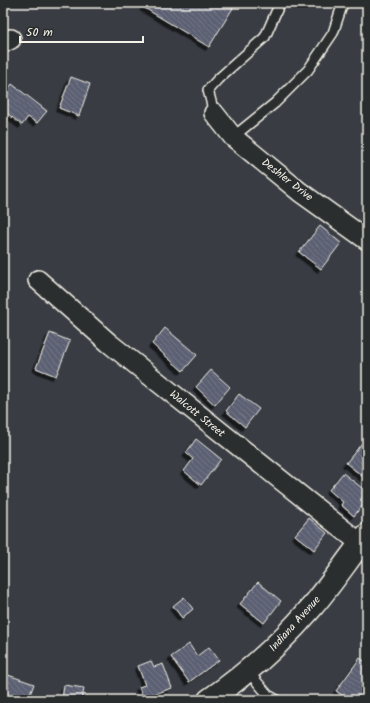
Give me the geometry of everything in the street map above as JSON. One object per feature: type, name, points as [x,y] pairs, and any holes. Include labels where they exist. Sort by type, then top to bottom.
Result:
[{"type":"main road","name":"Indiana Avenue","points":[[209,700],[224,690],[270,652],[312,607],[364,539]]},
{"type":"street","name":"Deshler Drive","points":[[214,113],[233,137],[300,192],[367,240]]},
{"type":"street","name":"Walcott Street","points":[[38,280],[109,343],[364,539]]},
{"type":"lane","points":[[214,113],[208,90],[265,37],[280,3]]},
{"type":"lane","points":[[233,137],[275,103],[308,70],[333,33],[343,3]]},
{"type":"lane","points":[[247,670],[268,695],[277,700]]},
{"type":"building","points":[[146,3],[236,3],[209,47],[143,7]]},
{"type":"building","points":[[71,77],[90,84],[79,116],[59,108]]},
{"type":"building","points":[[12,84],[47,111],[37,123],[28,117],[22,125],[3,110],[3,96]]},
{"type":"building","points":[[320,226],[341,243],[321,269],[299,252]]},
{"type":"building","points":[[165,328],[197,355],[183,371],[152,344]]},
{"type":"building","points":[[50,333],[70,341],[56,376],[36,368]]},
{"type":"building","points":[[211,370],[230,387],[215,405],[196,387]]},
{"type":"building","points":[[239,394],[259,409],[245,427],[226,411]]},
{"type":"building","points":[[196,439],[221,459],[201,485],[184,471],[193,459],[186,453]]},
{"type":"building","points":[[362,443],[367,447],[367,480],[346,463]]},
{"type":"building","points":[[343,473],[367,492],[360,500],[364,503],[354,516],[341,505],[343,502],[329,490]]},
{"type":"building","points":[[309,518],[327,533],[314,550],[295,535]]},
{"type":"building","points":[[258,582],[281,601],[264,623],[240,604]]},
{"type":"building","points":[[184,597],[193,609],[182,618],[173,606]]},
{"type":"building","points":[[189,644],[197,656],[209,647],[219,660],[189,682],[171,657]]},
{"type":"building","points":[[360,658],[367,663],[367,686],[357,700],[349,700],[336,691]]},
{"type":"building","points":[[151,661],[154,667],[163,664],[172,688],[143,698],[139,687],[145,685],[138,666]]},
{"type":"building","points":[[8,675],[34,684],[28,700],[3,700],[3,691]]},
{"type":"building","points":[[64,685],[84,688],[82,700],[62,700]]}]
